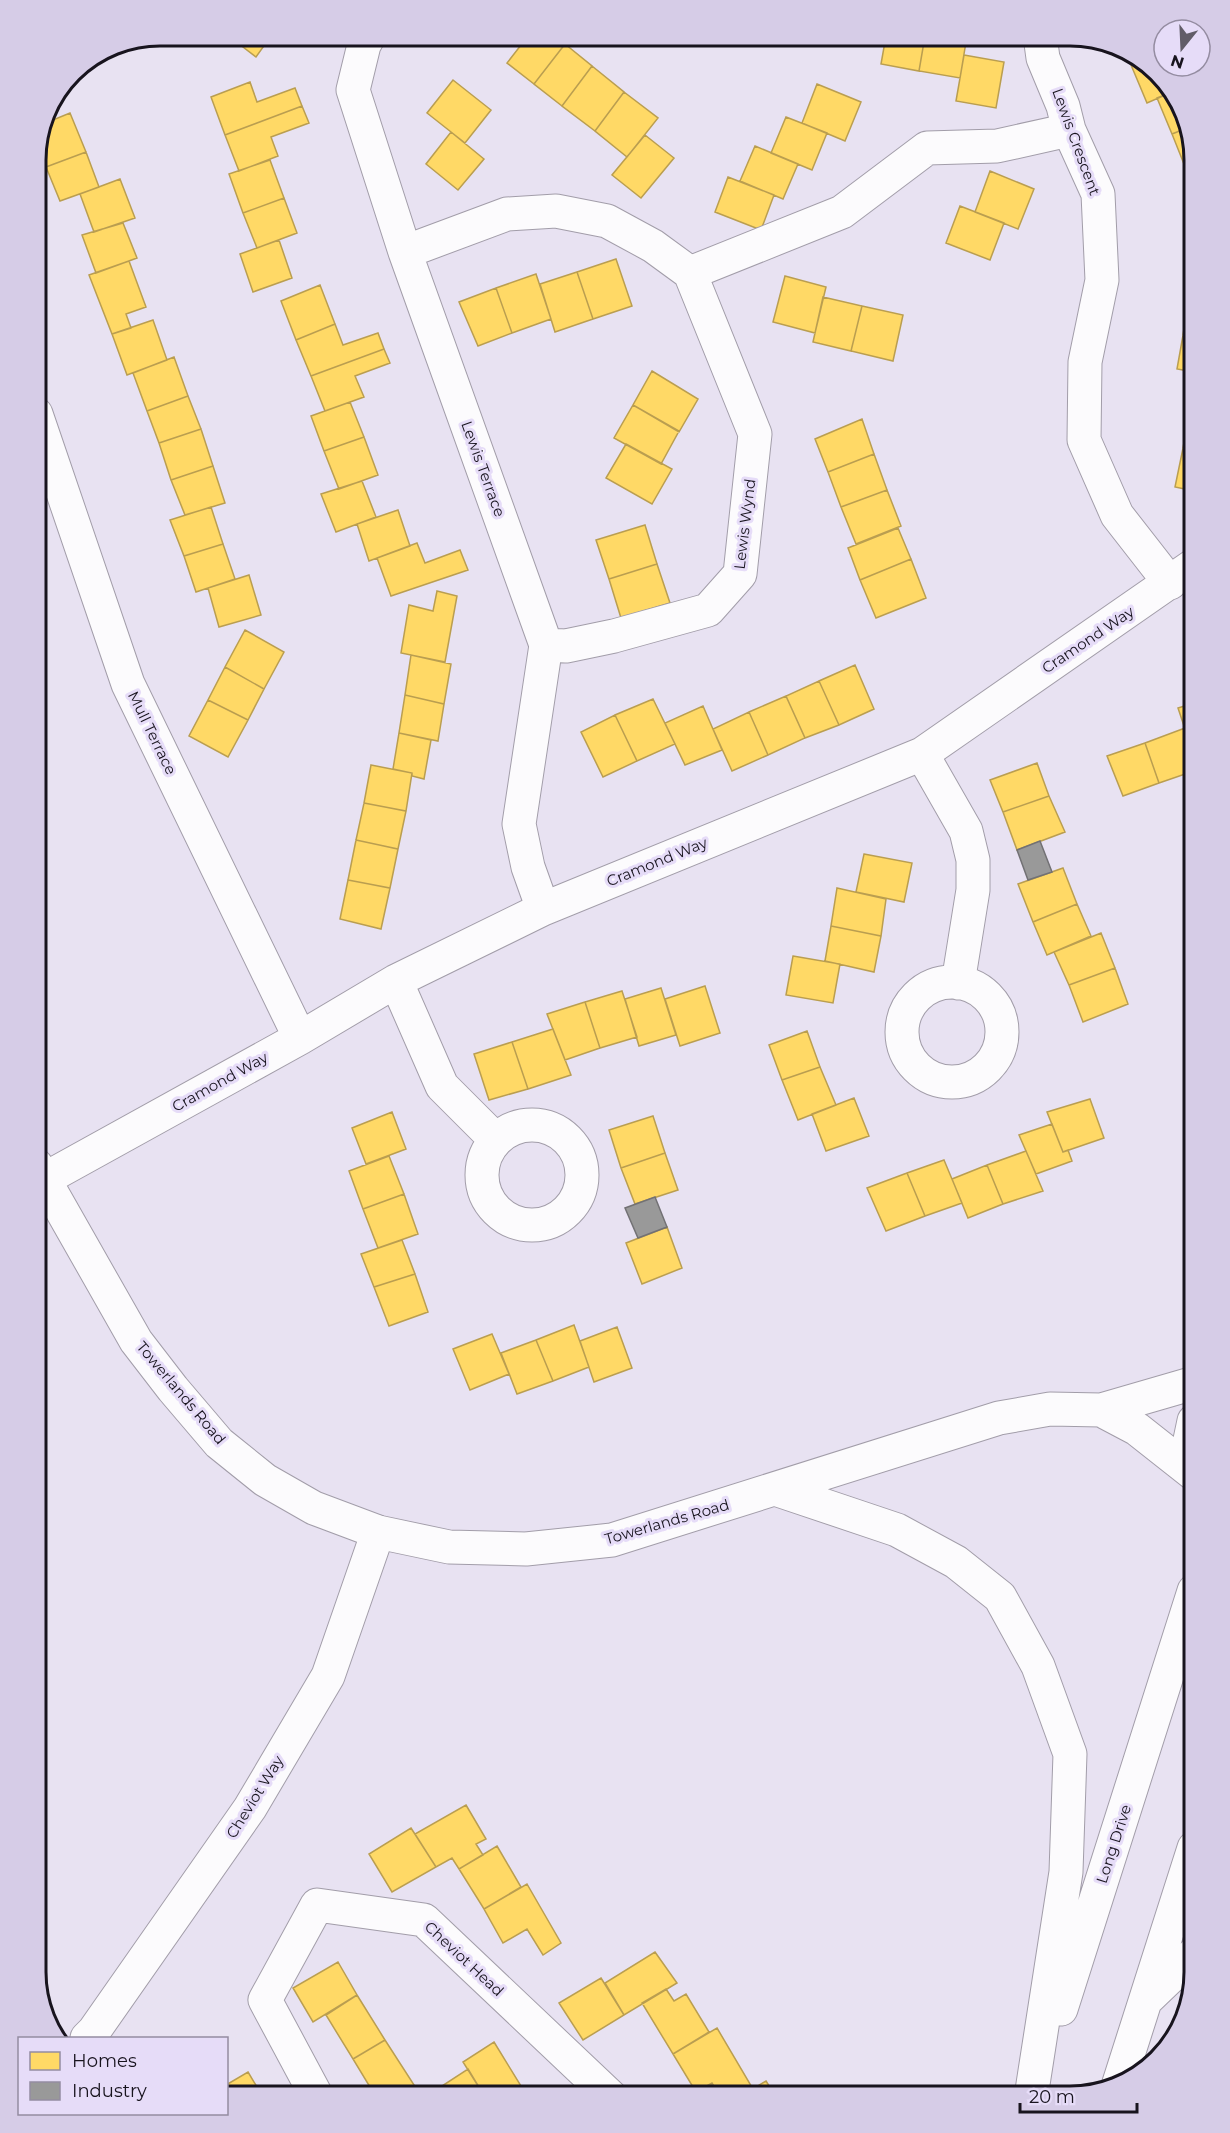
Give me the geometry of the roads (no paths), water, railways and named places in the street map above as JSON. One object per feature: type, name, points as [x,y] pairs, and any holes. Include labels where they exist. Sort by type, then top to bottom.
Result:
[{"type":"street","name":"Lewis Terrace","points":[[364,47],[354,90],[405,252],[546,645],[519,824],[528,867],[543,909]]},
{"type":"street","name":"Lewis Crescent","points":[[1042,47],[1043,58],[1063,106],[1069,130],[1098,194],[1102,280],[1085,362],[1084,440],[1118,515],[1182,574]]},
{"type":"street","points":[[405,252],[507,214],[556,211],[607,221],[652,246],[690,273],[842,212],[927,148],[997,146],[1069,130]]},
{"type":"street","name":"Lewis Wynd","points":[[546,645],[567,646],[595,640],[708,609],[740,574],[755,434],[690,273]]},
{"type":"street","name":"Mull Terrace","points":[[47,446],[128,684],[300,1038]]},
{"type":"street","name":"Cramond Way","points":[[46,1168],[300,1038],[396,981],[543,909],[922,754],[1182,574]]},
{"type":"street","points":[[922,754],[966,831],[973,860],[973,890],[958,983]]},
{"type":"street","points":[[396,981],[442,1086],[496,1140]]},
{"type":"street","name":"Towerlands Road","points":[[46,1185],[136,1341],[219,1443],[265,1480],[314,1508],[378,1532],[449,1547],[526,1549],[612,1540],[999,1418],[1050,1409],[1101,1410],[1184,1386]]},
{"type":"street","name":"Towerlands Road","points":[[1101,1410],[1137,1429],[1184,1464]]},
{"type":"street","points":[[775,1489],[897,1530],[956,1562],[1000,1596],[1038,1666],[1070,1754],[1066,1872],[1034,2086]]},
{"type":"street","name":"Cheviot Way","points":[[88,2037],[250,1808],[328,1676],[378,1532]]},
{"type":"street","name":"Long Drive","points":[[1036,2086],[1184,1622]]},
{"type":"street","points":[[1122,2074],[1184,1880]]},
{"type":"street","name":"Cheviot Head","points":[[311,2086],[265,2000],[317,1905],[424,1920],[599,2086]]},
{"type":"street","points":[[1146,2000],[1184,1964]]}]
